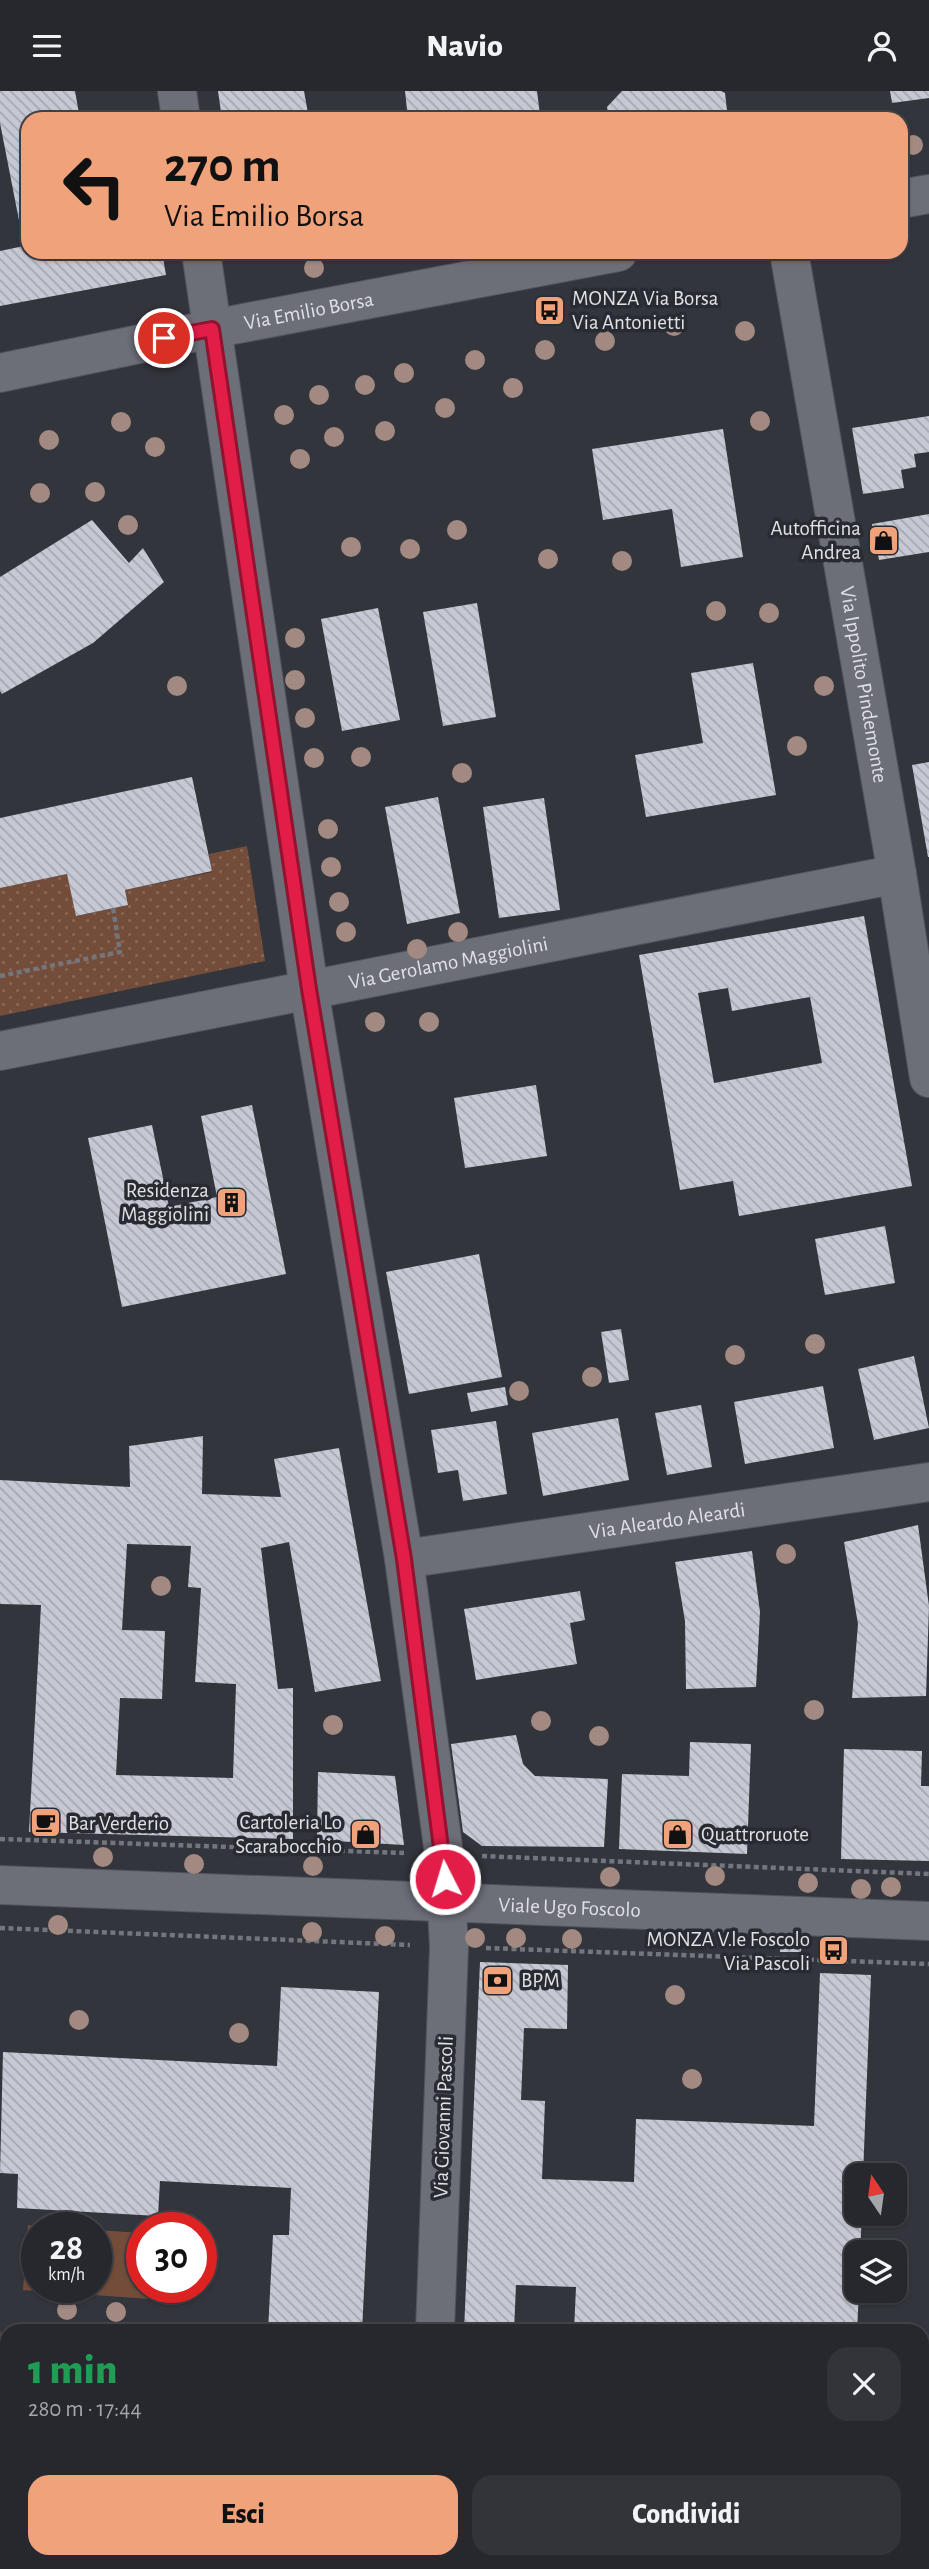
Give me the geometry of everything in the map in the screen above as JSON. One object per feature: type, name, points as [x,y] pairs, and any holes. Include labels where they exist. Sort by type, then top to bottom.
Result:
[{"type":"street","points":[[177,91],[180,112]]},
{"type":"street","points":[[908,198],[929,194]]},
{"type":"street","name":"Via Giovanni Pascoli","points":[[202,259],[309,989],[404,1559],[443,1854],[449,1947],[435,2324]]},
{"type":"street","name":"Via Emilio Borsa","points":[[0,373],[212,329],[581,259]]},
{"type":"street","name":"Via Ippolito Pindemonte","points":[[790,259],[897,874],[929,1078]]},
{"type":"street","name":"Via Gerolamo Maggiolini","points":[[0,1051],[897,874]]},
{"type":"street","name":"Via Aleardo Aleardi","points":[[404,1559],[929,1482]]},
{"type":"street","name":"Viale Ugo Foscolo","points":[[0,1885],[929,1921]]},
{"type":"path","points":[[0,976],[120,952],[113,908]]},
{"type":"shaded area","points":[[247,846],[265,961],[0,1016],[0,888],[67,874],[77,916],[128,905],[125,890],[212,872],[209,854]]},
{"type":"shaded area","points":[[112,2231],[126,2232],[126,2297],[112,2296]]},
{"type":"building","points":[[0,91],[75,91],[79,112],[21,112],[21,231],[0,123]]},
{"type":"building","points":[[218,91],[304,91],[308,112],[221,112]]},
{"type":"building","points":[[405,91],[537,91],[540,112],[407,112]]},
{"type":"building","points":[[622,91],[721,91],[725,93],[727,112],[608,112],[607,107]]},
{"type":"building","points":[[890,91],[929,91],[929,98],[892,103]]},
{"type":"building","points":[[21,247],[21,259],[163,259],[166,275],[0,306],[0,251]]},
{"type":"building","points":[[929,416],[929,452],[914,454],[916,467],[901,470],[904,488],[863,494],[852,428]]},
{"type":"building","points":[[723,429],[743,557],[681,567],[672,509],[603,520],[592,449]]},
{"type":"building","points":[[929,514],[929,552],[879,560],[872,524]]},
{"type":"building","points":[[92,520],[129,563],[143,548],[164,582],[93,643],[2,694],[0,577]]},
{"type":"building","points":[[477,603],[496,717],[443,726],[423,612]]},
{"type":"building","points":[[378,608],[400,720],[342,731],[321,619]]},
{"type":"building","points":[[753,663],[776,795],[646,817],[635,755],[703,743],[691,673]]},
{"type":"building","points":[[929,762],[929,857],[928,857],[912,765]]},
{"type":"building","points":[[192,777],[212,871],[125,890],[128,905],[76,916],[67,874],[0,888],[0,818]]},
{"type":"building","points":[[438,797],[460,913],[407,924],[385,807]]},
{"type":"building","points":[[544,798],[560,910],[499,918],[483,807]]},
{"type":"building","points":[[864,916],[912,1186],[739,1216],[733,1181],[680,1190],[639,955]],"holes":[[[728,988],[732,1011],[810,997],[822,1063],[714,1083],[698,993]]]},
{"type":"building","points":[[536,1085],[547,1156],[465,1168],[454,1098]]},
{"type":"building","name":"Residenza Maggiolini","points":[[252,1105],[286,1274],[122,1307],[88,1138],[152,1125],[169,1207],[217,1197],[201,1116]]},
{"type":"building","points":[[885,1226],[895,1283],[825,1295],[815,1239]]},
{"type":"building","points":[[479,1254],[502,1377],[409,1394],[386,1272]]},
{"type":"building","points":[[621,1329],[629,1380],[609,1383],[601,1332]]},
{"type":"building","points":[[914,1356],[929,1428],[874,1440],[858,1369]]},
{"type":"building","points":[[823,1386],[834,1448],[745,1464],[734,1402]]},
{"type":"building","points":[[505,1387],[508,1405],[471,1412],[467,1393]]},
{"type":"building","points":[[701,1405],[712,1467],[667,1475],[655,1413]]},
{"type":"building","points":[[618,1418],[629,1480],[543,1496],[532,1433]]},
{"type":"building","points":[[496,1421],[507,1494],[463,1501],[458,1470],[438,1473],[431,1430]]},
{"type":"building","points":[[203,1436],[202,1494],[281,1497],[274,1459],[339,1448],[381,1681],[315,1692],[289,1542],[261,1548],[278,1689],[293,1688],[293,1839],[29,1832],[41,1605],[0,1604],[0,1480],[130,1487],[129,1446]],"holes":[[[127,1544],[191,1546],[188,1587],[201,1588],[195,1682],[236,1684],[233,1778],[116,1775],[120,1698],[162,1699],[165,1631],[122,1630]]]},
{"type":"building","points":[[918,1525],[929,1606],[926,1696],[852,1698],[858,1624],[844,1542]]},
{"type":"building","points":[[752,1551],[760,1612],[756,1687],[686,1689],[685,1621],[675,1562]]},
{"type":"building","points":[[580,1591],[585,1620],[570,1623],[577,1664],[476,1680],[464,1609]]},
{"type":"building","points":[[516,1735],[523,1764],[535,1776],[608,1779],[604,1847],[482,1846],[463,1832],[451,1744]]},
{"type":"building","points":[[690,1742],[751,1744],[747,1854],[619,1849],[622,1774],[689,1776]]},
{"type":"building","points":[[844,1749],[922,1751],[921,1786],[929,1786],[929,1861],[841,1859]]},
{"type":"building","points":[[318,1772],[395,1776],[404,1845],[317,1840]]},
{"type":"building","points":[[780,1941],[802,1941],[801,1952],[780,1952]]},
{"type":"building","points":[[480,1962],[568,1965],[567,2029],[524,2028],[521,2100],[545,2101],[542,2179],[634,2182],[636,2119],[814,2126],[820,1973],[871,1975],[863,2163],[844,2163],[844,2226],[861,2226],[861,2240],[844,2240],[844,2303],[858,2303],[857,2324],[574,2324],[576,2287],[516,2285],[514,2324],[464,2324]]},
{"type":"building","points":[[281,1987],[379,1992],[362,2324],[268,2324],[273,2235],[289,2235],[291,2188],[160,2181],[158,2212],[126,2212],[126,2214],[17,2208],[18,2174],[0,2173],[3,2052],[277,2066]]},
{"type":"place","name":"MONZA Via Borsa Via Antonietti","points":[[549,310]]},
{"type":"place","name":"Autofficina Andrea","points":[[884,540]]},
{"type":"place","name":"Residenza Maggiolini","points":[[232,1202]]},
{"type":"place","name":"Bar Verderio","points":[[45,1823]]},
{"type":"place","name":"Cartoleria Lo Scarabocchio","points":[[365,1834]]},
{"type":"place","name":"Quattroruote","points":[[678,1834]]},
{"type":"place","name":"MONZA V.le Foscolo Via Pascoli","points":[[833,1951]]},
{"type":"place","name":"BPM","points":[[498,1980]]},
{"type":"route","points":[[164,338],[212,329],[309,989],[404,1559],[445,1879]]}]
